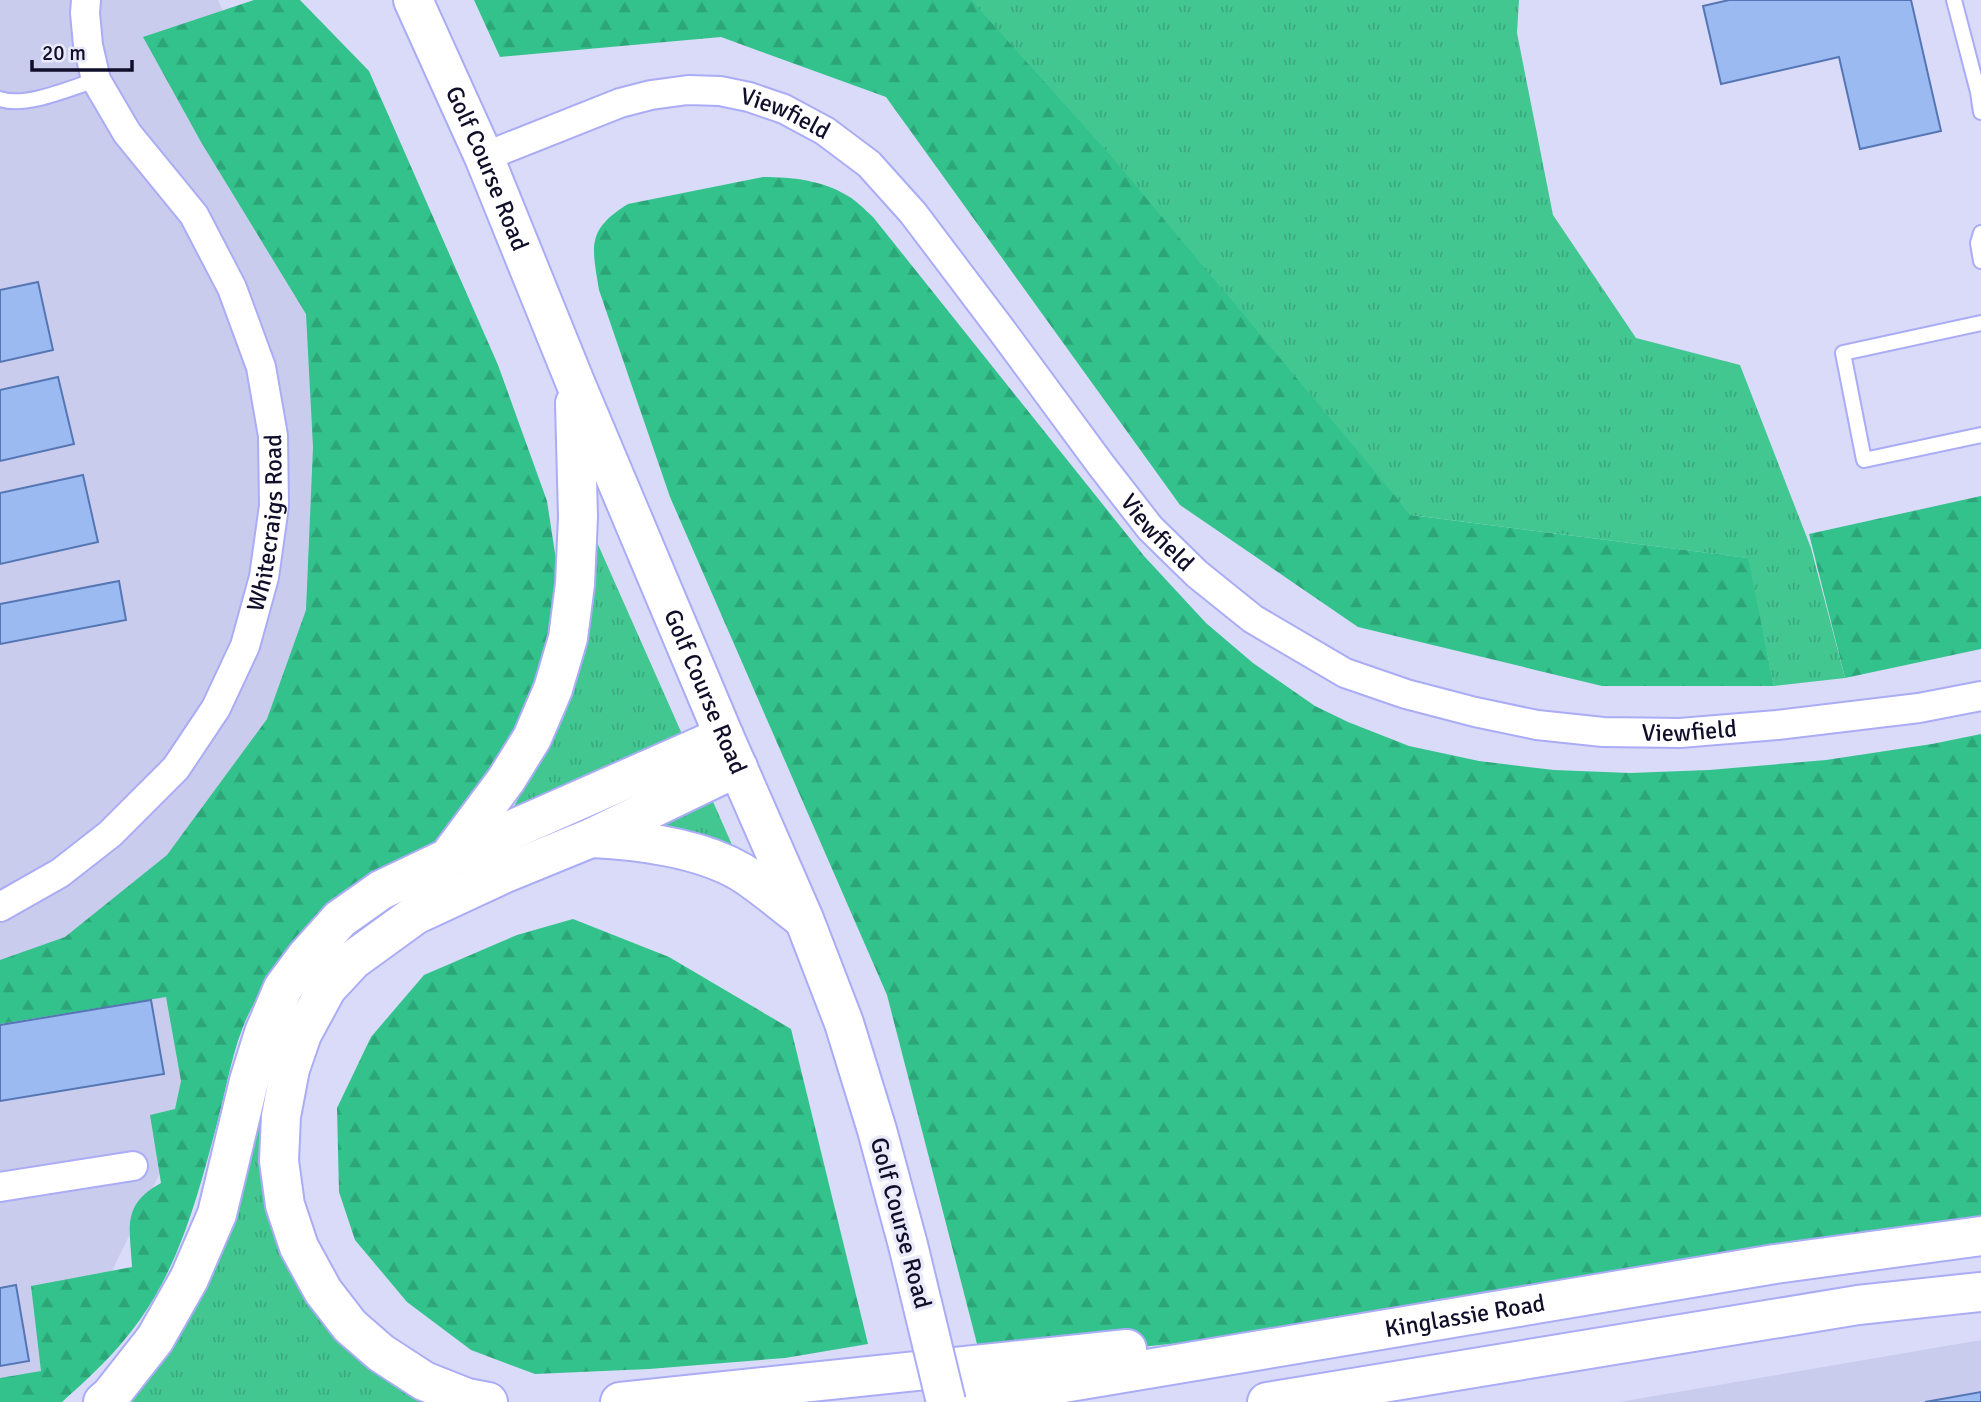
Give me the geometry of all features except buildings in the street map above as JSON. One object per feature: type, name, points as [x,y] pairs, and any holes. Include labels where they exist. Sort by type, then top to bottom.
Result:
[{"type":"main road","name":"Golf Course Road","points":[[413,0],[484,156],[575,382],[804,919],[844,1023],[877,1130],[948,1402]]},
{"type":"main road","points":[[448,858],[506,780],[532,738],[553,689],[568,638],[575,584],[578,517],[575,382]]},
{"type":"main road","points":[[488,1402],[467,1398],[424,1381],[381,1353],[350,1326],[323,1292],[299,1247],[285,1205],[279,1161],[281,1116],[290,1069],[302,1034],[327,988],[353,960],[415,915],[503,874],[591,838],[731,751]]},
{"type":"main road","points":[[103,1402],[155,1339],[190,1279],[218,1214],[249,1081],[264,1033],[283,988],[340,919],[381,890],[448,858],[731,751]]},
{"type":"main road","points":[[591,838],[633,840],[710,859],[740,872],[804,919]]},
{"type":"main road","name":"Kinglassie Road","points":[[948,1402],[1775,1264],[1981,1236]]},
{"type":"main road","points":[[1267,1402],[1858,1305],[1981,1292]]},
{"type":"main road","points":[[620,1402],[1488,1312]]},
{"type":"main road","points":[[1327,1402],[1464,1369]]},
{"type":"street","name":"Whitecraigs Road","points":[[0,907],[60,873],[110,834],[176,768],[216,708],[246,646],[264,577],[274,506],[273,436],[261,367],[232,288],[194,215],[127,133],[96,80],[88,45],[86,0]]},
{"type":"street","name":"Viewfield","points":[[484,156],[620,103],[688,90],[720,91],[749,97],[784,108],[825,131],[869,164],[913,213],[1150,528],[1197,574],[1253,619],[1345,673],[1406,694],[1475,712],[1537,725],[1603,732],[1680,733],[1777,724],[1919,708],[1981,696]]},
{"type":"street","points":[[0,1187],[133,1166]]},
{"type":"lane","points":[[1954,0],[1981,112]]},
{"type":"lane","points":[[0,99],[7,102],[30,100],[96,80]]},
{"type":"lane","points":[[1981,233],[1978,243],[1981,261]]},
{"type":"lane","points":[[1981,324],[1843,353],[1864,460],[1981,435]]},
{"type":"shaded area","points":[[0,0],[218,0],[384,374],[248,993],[60,1377],[0,1397]]},
{"type":"shaded area","points":[[1981,1340],[1981,1402],[1619,1402]]},
{"type":"green space","points":[[254,0],[300,0],[369,71],[498,365],[547,501],[568,638],[448,858],[263,990],[254,1004],[234,1052],[188,1224],[167,1275],[131,1332],[93,1374],[62,1402],[0,1402],[0,1378],[41,1371],[31,1286],[132,1267],[130,1229],[134,1209],[148,1191],[161,1183],[150,1115],[175,1109],[181,1081],[166,997],[0,1024],[0,960],[65,937],[167,855],[267,719],[306,610],[313,447],[306,314],[201,142],[143,37]]},
{"type":"green space","points":[[474,0],[971,0],[1111,156],[1411,515],[1748,558],[1774,686],[1602,686],[1358,627],[1180,505],[886,97],[721,37],[500,57]]},
{"type":"green space","points":[[968,0],[1519,0],[1517,33],[1553,215],[1636,338],[1740,365],[1811,548],[1845,678],[1774,686],[1747,558],[1411,515]]},
{"type":"green space","points":[[763,177],[796,179],[828,186],[851,198],[873,217],[1144,556],[1206,623],[1253,663],[1315,706],[1348,722],[1409,746],[1479,761],[1554,770],[1630,773],[1709,770],[1826,760],[1981,734],[1981,1236],[1488,1312],[982,1363],[887,995],[670,497],[599,290],[595,240],[605,222],[614,213],[628,204]]},
{"type":"green space","points":[[1981,496],[1981,649],[1845,678],[1809,534]]},
{"type":"green space","points":[[596,540],[682,734],[511,812],[553,739],[576,684],[588,631]]},
{"type":"green space","points":[[685,774],[344,949],[269,1205],[434,1402],[126,1402],[293,1006],[339,945],[393,903]]},
{"type":"green space","points":[[711,797],[736,854],[657,828],[653,824]]},
{"type":"green space","points":[[573,919],[669,957],[791,1029],[868,1344],[785,1358],[649,1369],[535,1374],[471,1350],[407,1302],[355,1240],[339,1192],[337,1108],[371,1037],[424,975],[517,935]]}]
